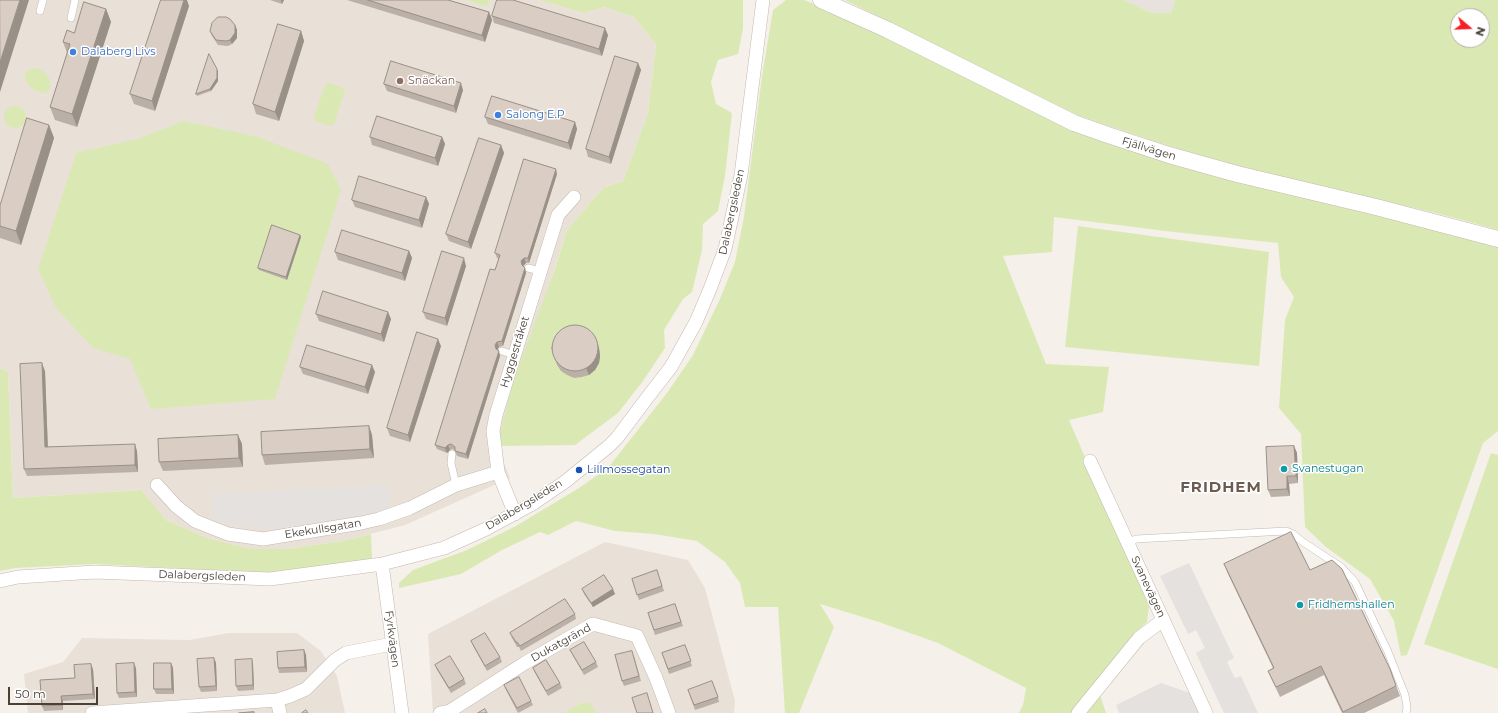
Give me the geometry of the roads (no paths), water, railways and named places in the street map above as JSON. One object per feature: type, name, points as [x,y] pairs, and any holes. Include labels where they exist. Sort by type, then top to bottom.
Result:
[{"type":"street","name":"Dalabergsleden","points":[[0,581],[18,577],[95,572],[270,579],[382,564],[444,548],[486,529],[514,514],[566,481],[596,458],[616,438],[671,367],[696,322],[710,290],[725,249],[741,175],[763,0]]},
{"type":"street","name":"Fjällvägen","points":[[821,0],[901,37],[1074,123],[1108,136],[1237,174],[1498,239]]},
{"type":"street","name":"Hyggestråket","points":[[514,514],[498,472],[493,431],[508,353],[534,270],[558,215],[574,197]]},
{"type":"street","name":"Svanevägen","points":[[1090,461],[1206,713]]},
{"type":"street","name":"Ekekullsgatan","points":[[157,485],[176,506],[194,521],[228,534],[263,539],[361,523],[379,518],[410,508],[456,485],[498,472]]},
{"type":"street","name":"Fyrkvägen","points":[[382,564],[402,713]]},
{"type":"street","points":[[1078,713],[1139,638],[1163,620]]},
{"type":"street","name":"Dukatgränd","points":[[447,712],[525,663],[593,624],[637,636],[656,678],[669,713]]},
{"type":"street","points":[[92,713],[279,707],[290,696],[306,689],[335,660],[346,652],[392,644]]},
{"type":"lane","points":[[40,11],[43,0]]},
{"type":"lane","points":[[71,18],[75,0]]},
{"type":"lane","points":[[452,454],[451,463],[456,485]]},
{"type":"lane","points":[[1128,543],[1136,539],[1202,535],[1286,532],[1293,534],[1341,566],[1354,582],[1388,652],[1405,695],[1407,707],[1406,713]]},
{"type":"place","name":"Dalaberg Livs","points":[[73,52]]},
{"type":"place","name":"Snäckan","points":[[400,81]]},
{"type":"place","name":"Salong E.P","points":[[498,115]]},
{"type":"place","name":"Svanestugan","points":[[1284,469]]},
{"type":"place","name":"Lillmossegatan","points":[[579,470]]},
{"type":"place","name":"Fridhemshallen","points":[[1300,605]]},
{"type":"district","name":"FRIDHEM","points":[[1221,488]]}]
